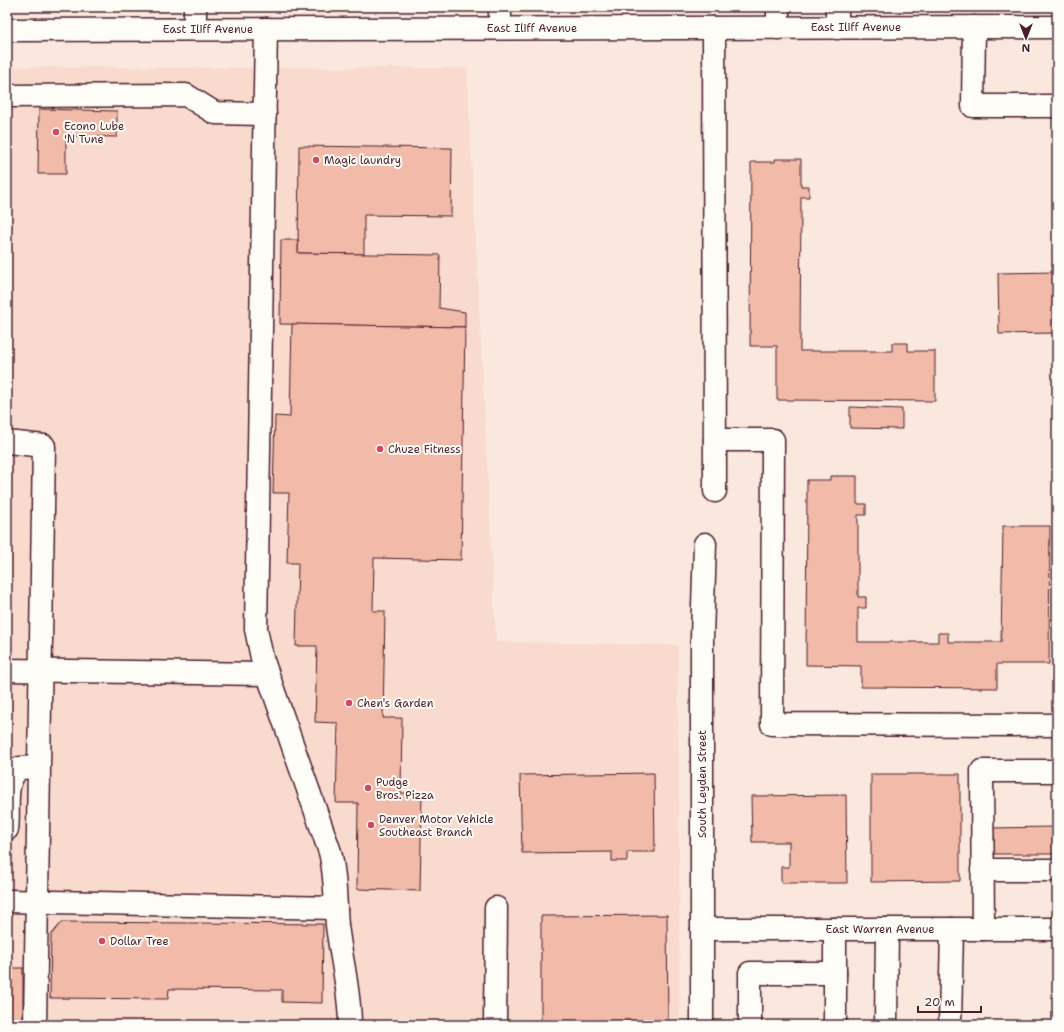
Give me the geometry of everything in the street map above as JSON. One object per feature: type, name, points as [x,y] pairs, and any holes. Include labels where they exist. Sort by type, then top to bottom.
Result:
[{"type":"street","points":[[195,7],[195,29]]},
{"type":"street","name":"East Iliff Avenue","points":[[7,30],[266,29],[500,17],[714,28],[778,17],[837,17],[974,27],[1057,27]]},
{"type":"street","points":[[974,27],[973,106],[1057,106]]},
{"type":"street","points":[[714,28],[716,492]]},
{"type":"street","points":[[266,29],[255,616],[257,638],[267,674],[330,852],[334,872],[336,908],[349,997],[350,1025]]},
{"type":"street","points":[[7,96],[186,95],[215,113],[265,114]]},
{"type":"street","points":[[715,440],[772,440],[772,724],[1057,725]]},
{"type":"street","points":[[7,442],[44,446],[35,1025]]},
{"type":"street","name":"South Leyden Street","points":[[702,1025],[702,637],[705,544]]},
{"type":"street","points":[[7,670],[267,674]]},
{"type":"street","points":[[7,830],[9,790],[13,775],[20,768],[38,767]]},
{"type":"street","points":[[983,929],[982,771],[1057,771]]},
{"type":"street","points":[[982,870],[1057,870]]},
{"type":"street","points":[[7,901],[336,908]]},
{"type":"street","points":[[495,1025],[496,908]]},
{"type":"street","name":"East Warren Avenue","points":[[702,929],[1057,929]]},
{"type":"street","points":[[835,929],[835,1025]]},
{"type":"street","points":[[886,1025],[887,929]]},
{"type":"street","points":[[950,1025],[952,929]]},
{"type":"street","points":[[750,1025],[750,973],[835,973]]},
{"type":"shaded area","points":[[7,67],[467,68],[496,642],[678,645],[680,1025],[7,1025]]},
{"type":"building","points":[[39,109],[117,111],[117,137],[66,136],[66,174],[38,174]]},
{"type":"building","points":[[299,146],[452,148],[451,216],[364,215],[364,254],[298,253]]},
{"type":"building","points":[[775,159],[801,159],[801,186],[809,186],[809,197],[801,197],[800,351],[892,351],[892,343],[908,343],[908,351],[935,351],[935,401],[777,400],[777,346],[750,346],[751,162],[775,162]]},
{"type":"building","points":[[281,240],[298,240],[298,253],[440,255],[439,308],[465,312],[465,327],[280,324]]},
{"type":"building","points":[[1057,272],[1057,333],[999,334],[998,273]]},
{"type":"building","points":[[292,324],[465,327],[461,560],[374,558],[373,611],[385,611],[383,718],[402,718],[401,793],[422,793],[420,891],[357,889],[358,803],[336,803],[338,723],[315,722],[317,646],[296,646],[298,563],[287,563],[289,493],[273,493],[275,416],[290,417]]},
{"type":"building","points":[[850,407],[902,409],[902,429],[850,428]]},
{"type":"building","points":[[830,476],[857,476],[857,504],[866,504],[866,515],[858,515],[858,597],[866,597],[866,608],[858,608],[858,642],[938,642],[938,633],[948,633],[948,642],[1001,642],[1003,526],[1050,526],[1049,664],[997,664],[997,688],[861,687],[861,666],[806,665],[807,480],[830,480]]},
{"type":"building","points":[[654,773],[655,852],[627,852],[627,861],[612,861],[612,852],[522,853],[520,775]]},
{"type":"building","points":[[871,774],[960,774],[960,881],[871,882]]},
{"type":"building","points":[[846,795],[847,883],[781,883],[781,867],[789,867],[789,842],[752,842],[751,796]]},
{"type":"building","points":[[1057,827],[1057,854],[988,854],[988,828]]},
{"type":"building","points":[[667,915],[668,1025],[541,1025],[541,916]]},
{"type":"building","points":[[62,922],[323,924],[322,1003],[282,1002],[282,990],[169,989],[168,999],[50,998],[51,935]]},
{"type":"building","points":[[7,968],[23,968],[23,1025],[7,1025]]},
{"type":"place","name":"Econo Lube 'N Tune","points":[[56,132]]},
{"type":"place","name":"Magic laundry","points":[[316,160]]},
{"type":"place","name":"Chuze Fitness","points":[[380,449]]},
{"type":"place","name":"Chen's Garden","points":[[349,703]]},
{"type":"place","name":"Pudge Bros. Pizza","points":[[368,788]]},
{"type":"place","name":"Denver Motor Vehicle Southeast Branch","points":[[371,825]]},
{"type":"place","name":"Dollar Tree","points":[[102,941]]}]
